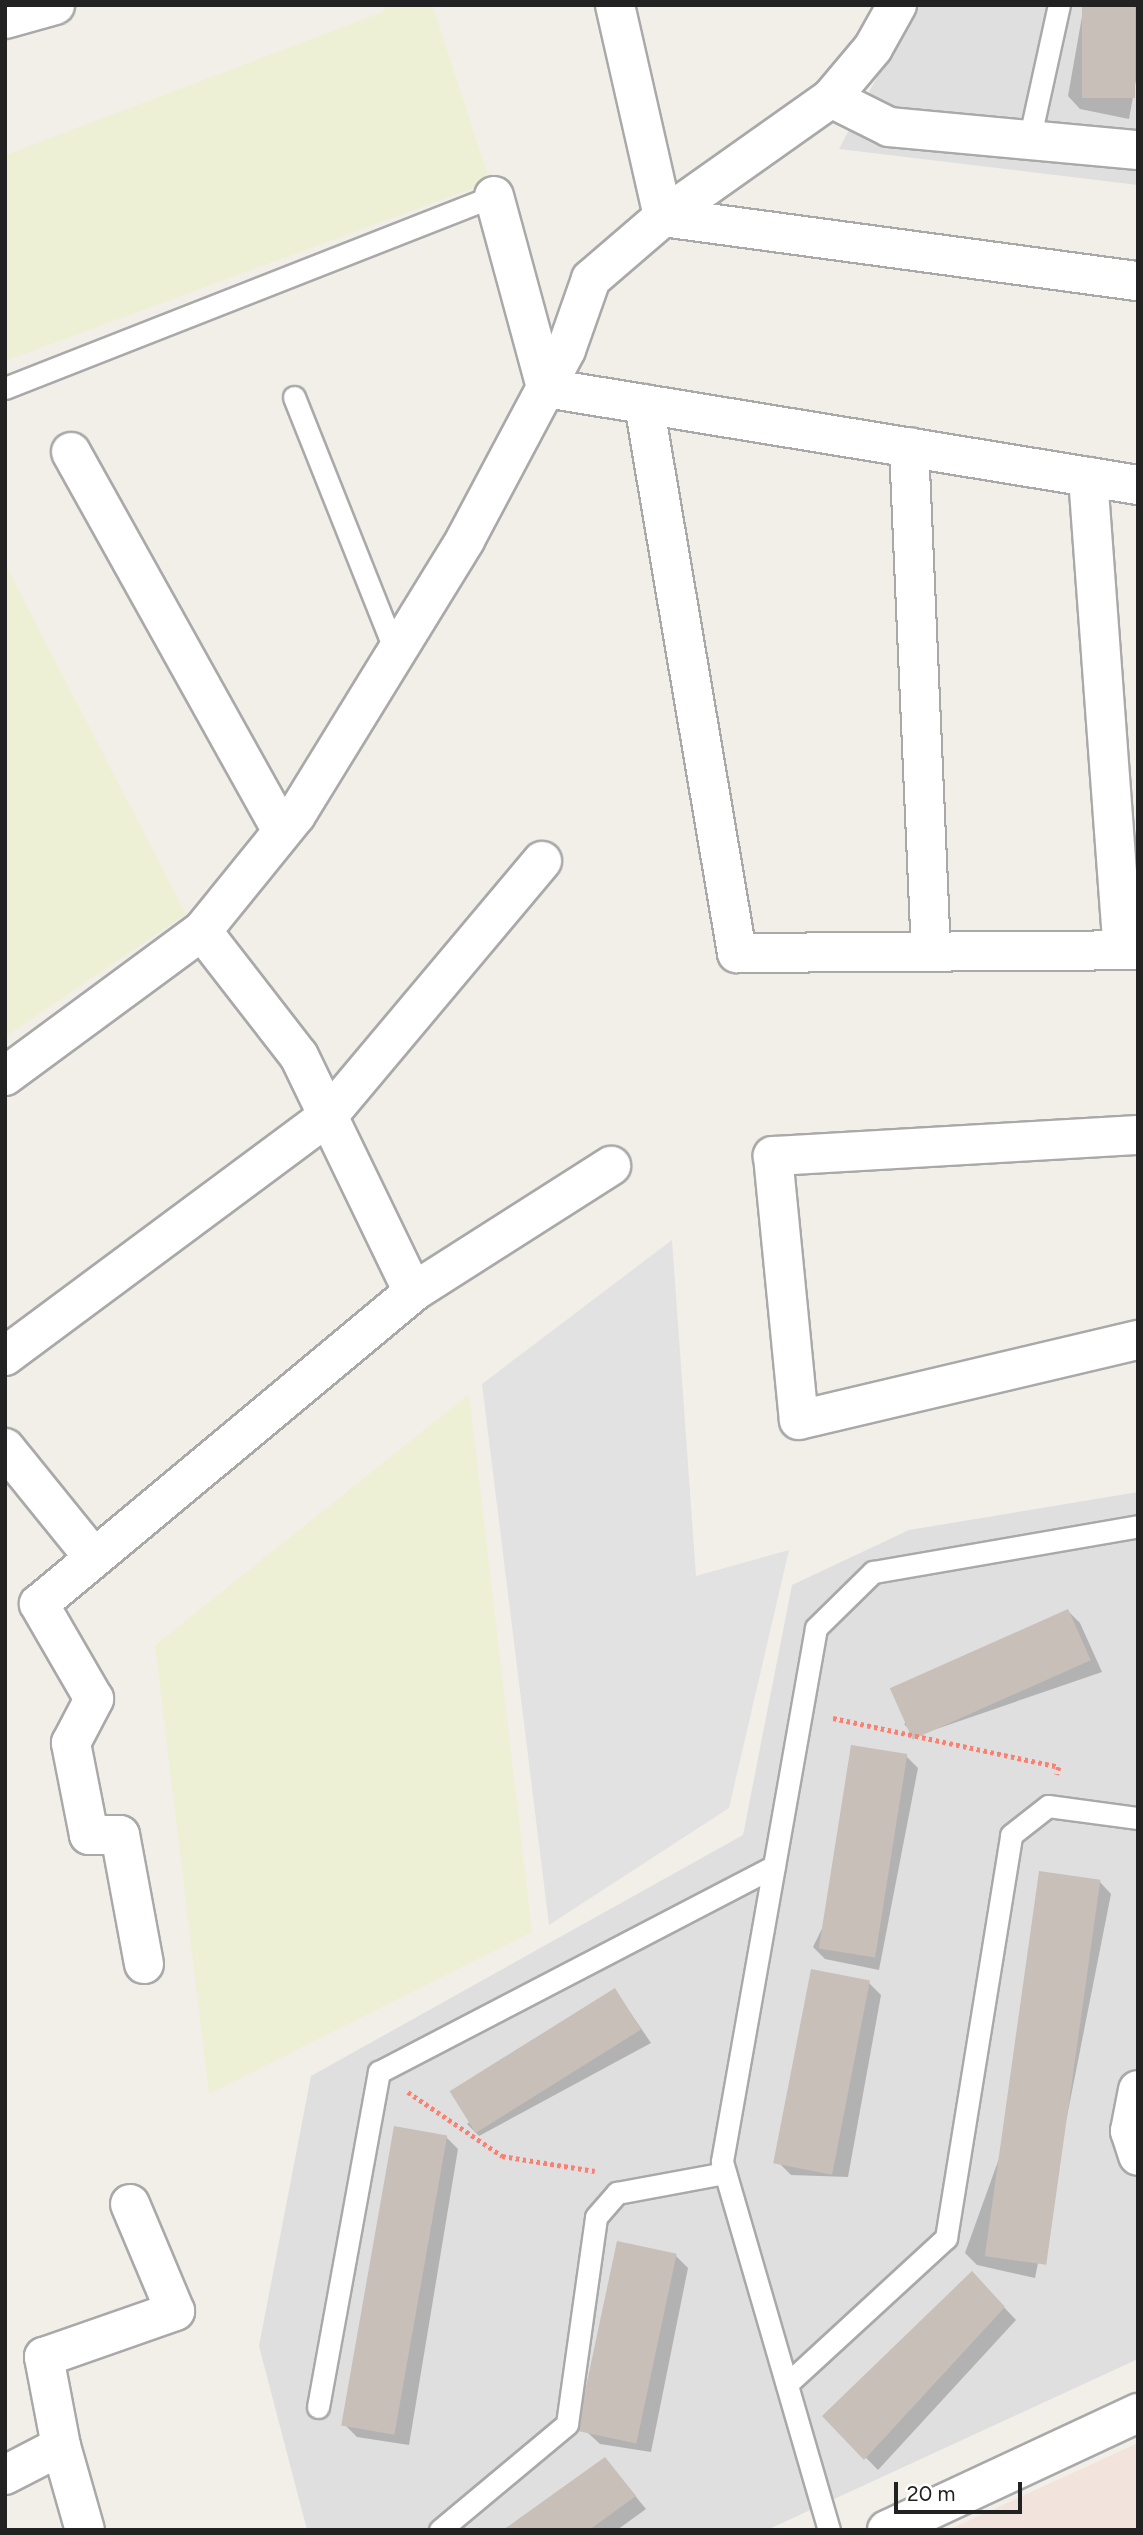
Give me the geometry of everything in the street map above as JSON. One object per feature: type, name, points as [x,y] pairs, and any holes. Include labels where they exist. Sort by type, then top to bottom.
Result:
[{"type":"street","points":[[5,19],[55,5]]},
{"type":"street","points":[[615,5],[663,217]]},
{"type":"street","points":[[5,1076],[202,931],[282,831],[397,656],[465,540],[566,350],[591,279],[663,217],[831,98],[873,48],[897,5]]},
{"type":"street","points":[[831,98],[888,127],[1138,150]]},
{"type":"street","points":[[494,196],[546,388]]},
{"type":"street","points":[[663,217],[1138,281]]},
{"type":"street","points":[[546,388],[1138,485]]},
{"type":"street","points":[[643,404],[737,953],[1131,950],[1088,477]]},
{"type":"street","points":[[909,447],[931,952]]},
{"type":"street","points":[[71,452],[282,831]]},
{"type":"street","points":[[5,1356],[328,1116],[542,861]]},
{"type":"street","points":[[202,931],[299,1055],[413,1292]]},
{"type":"street","points":[[1138,1135],[773,1156],[799,1420],[1138,1340]]},
{"type":"street","points":[[144,1964],[120,1835],[89,1835],[71,1743],[94,1699],[40,1604],[413,1292],[611,1166]]},
{"type":"street","points":[[5,1448],[94,1558]]},
{"type":"street","points":[[1138,2090],[1130,2131],[1138,2156]]},
{"type":"street","points":[[85,2530],[61,2446],[44,2357],[175,2311],[130,2204]]},
{"type":"street","points":[[887,2530],[1138,2413]]},
{"type":"street","points":[[5,2474],[61,2446]]},
{"type":"lane","points":[[1029,141],[1059,5]]},
{"type":"lane","points":[[5,388],[494,196]]},
{"type":"lane","points":[[294,397],[397,656]]},
{"type":"lane","points":[[829,2530],[722,2161],[816,1628],[873,1572],[1138,1526]]},
{"type":"lane","points":[[787,2384],[946,2238],[1011,1835],[1048,1806],[1138,1818]]},
{"type":"lane","points":[[318,2407],[379,2072],[774,1866]]},
{"type":"lane","points":[[440,2530],[567,2424],[596,2217],[617,2193],[725,2173]]},
{"type":"path","points":[[802,1712],[1059,1766],[1048,1806]]},
{"type":"path","points":[[379,2072],[502,2156],[607,2172]]},
{"type":"shaded area","points":[[915,5],[1138,5],[1138,185],[839,149]]},
{"type":"shaded area","points":[[672,1240],[696,1576],[789,1550],[729,1808],[549,1925],[482,1384]]},
{"type":"shaded area","points":[[1138,1492],[1138,2359],[767,2530],[307,2530],[259,2346],[311,2076],[743,1835],[792,1585],[909,1530]]},
{"type":"shaded area","points":[[1138,2443],[1138,2530],[948,2530]]},
{"type":"green space","points":[[383,5],[436,5],[433,7],[490,182],[5,361],[5,155],[385,11]]},
{"type":"green space","points":[[5,564],[186,914],[5,1037]]},
{"type":"green space","points":[[469,1394],[532,1932],[209,2094],[155,1645]]},
{"type":"building","points":[[1082,5],[1135,5],[1135,98],[1082,98]]},
{"type":"building","points":[[1068,1609],[1091,1660],[913,1739],[890,1688]]},
{"type":"building","points":[[851,1745],[907,1754],[875,1957],[819,1948]]},
{"type":"building","points":[[1039,1871],[1100,1880],[1046,2265],[985,2256]]},
{"type":"building","points":[[811,1969],[870,1980],[832,2175],[773,2163]]},
{"type":"building","points":[[615,1988],[641,2030],[476,2133],[450,2091]]},
{"type":"building","points":[[394,2126],[447,2135],[394,2435],[341,2425]]},
{"type":"building","points":[[617,2241],[677,2254],[636,2443],[577,2431]]},
{"type":"building","points":[[972,2271],[1005,2307],[864,2460],[822,2416]]},
{"type":"building","points":[[605,2457],[636,2496],[589,2530],[503,2530]]}]
